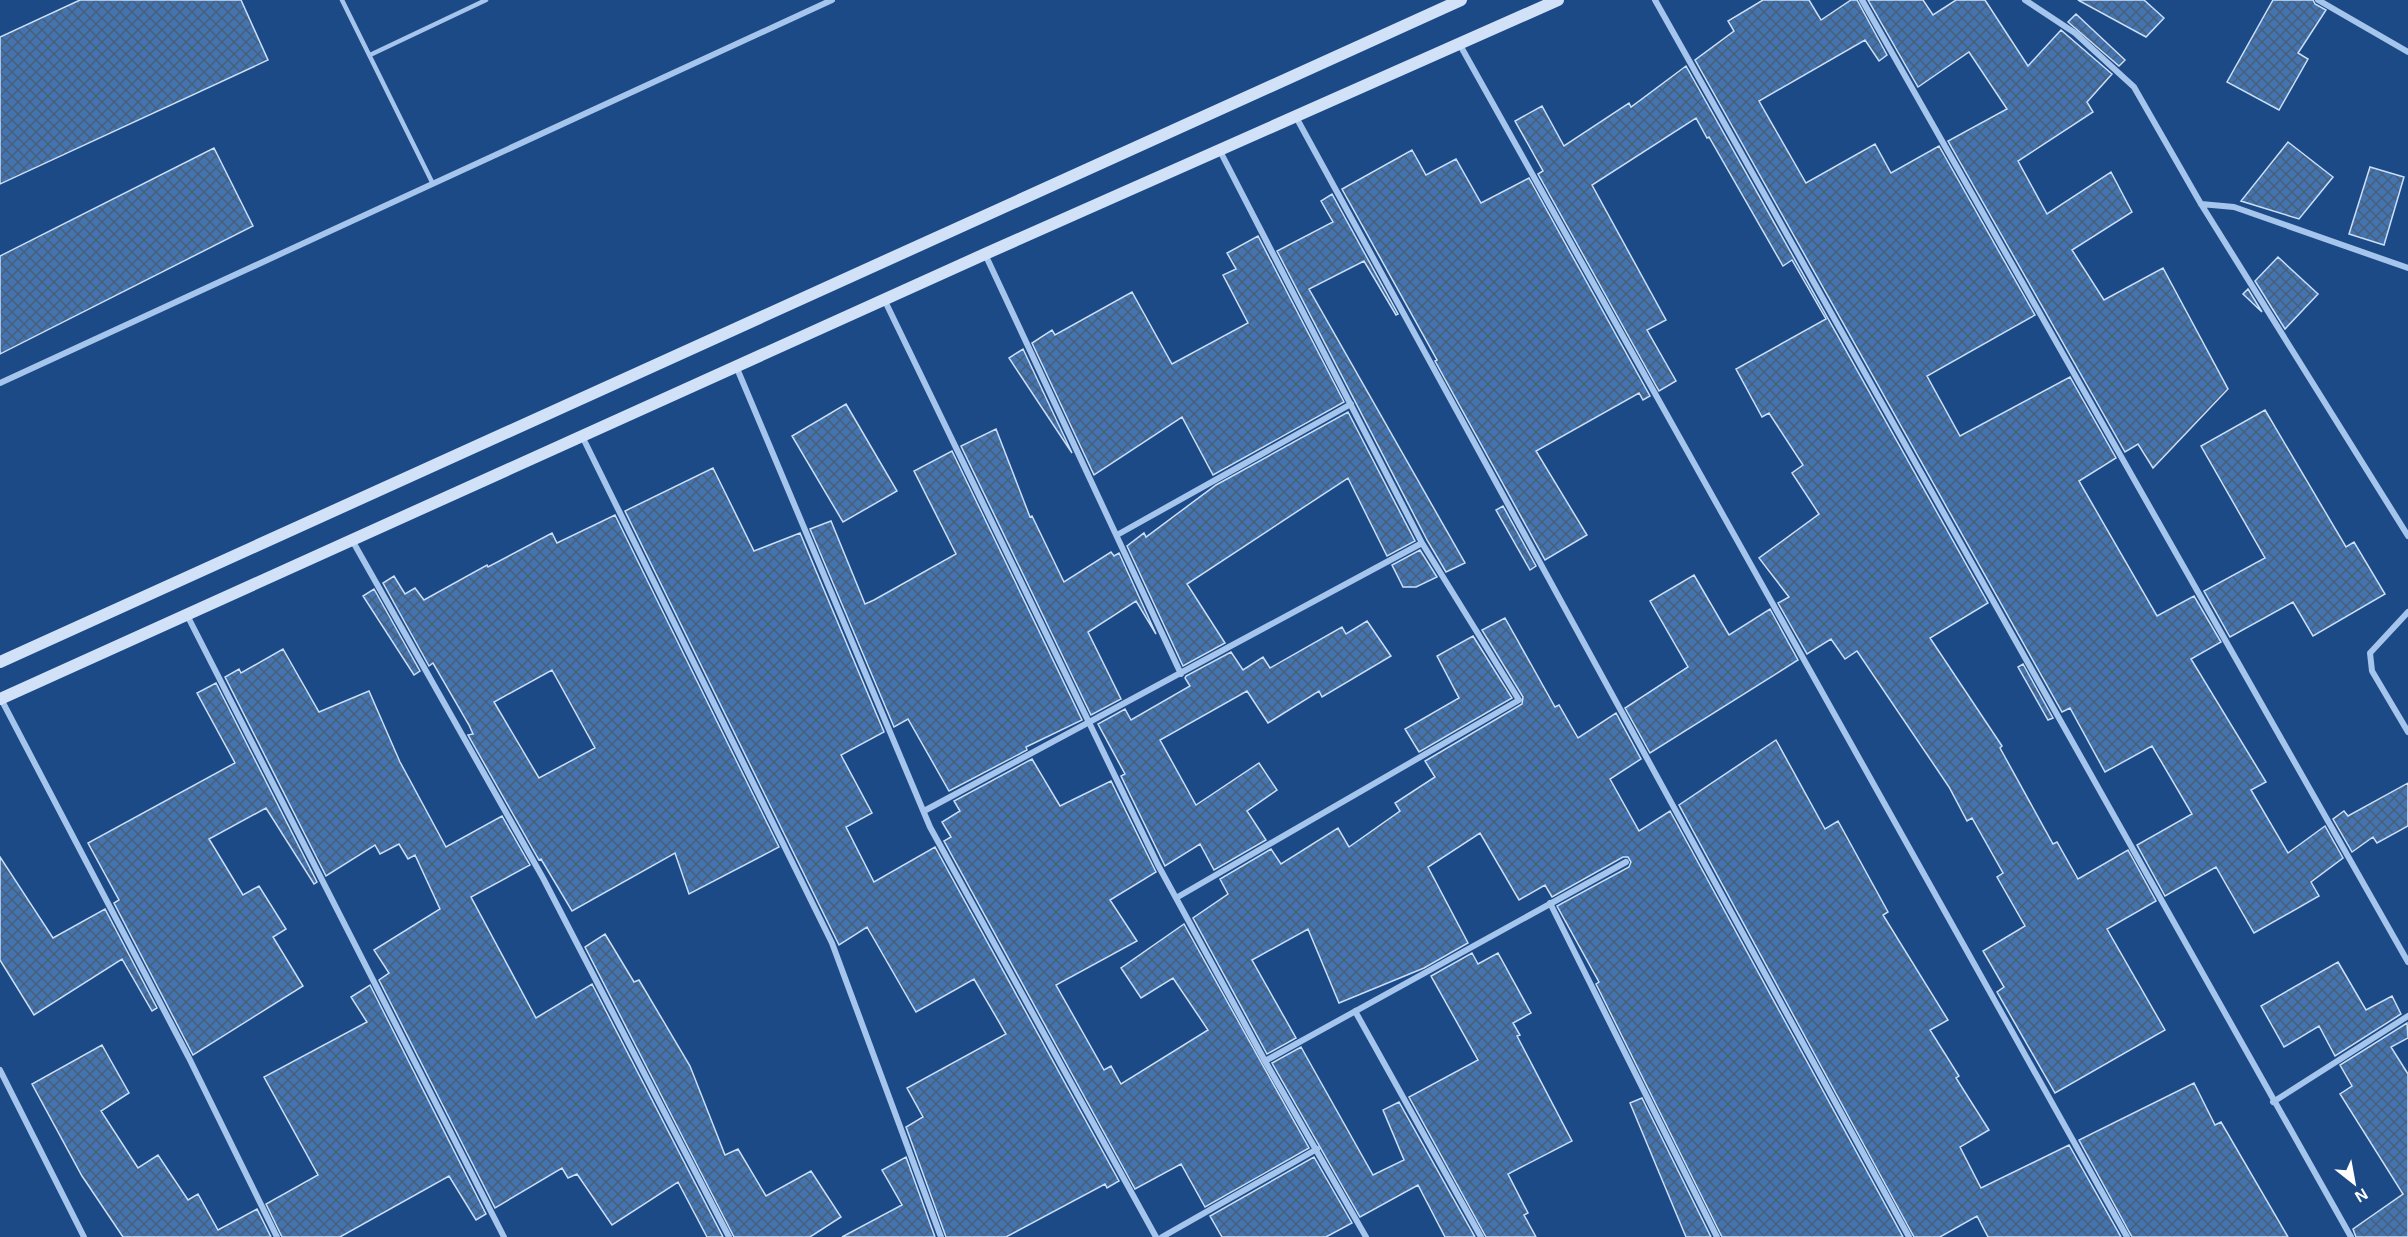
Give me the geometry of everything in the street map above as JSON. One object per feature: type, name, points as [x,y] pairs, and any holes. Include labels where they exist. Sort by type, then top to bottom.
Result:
[{"type":"main road","points":[[0,662],[1461,0]]},
{"type":"main road","points":[[1,699],[884,299],[1558,0]]},
{"type":"street","points":[[0,383],[832,0]]},
{"type":"street","points":[[1655,0],[2351,1237]]},
{"type":"street","points":[[1862,0],[2408,962]]},
{"type":"street","points":[[2025,0],[2075,33],[2134,87],[2200,204],[2408,536]]},
{"type":"street","points":[[2318,0],[2408,52]]},
{"type":"street","points":[[1460,45],[2127,1237]]},
{"type":"street","points":[[1296,117],[1909,1237]]},
{"type":"street","points":[[1176,898],[1519,700],[1422,543],[1220,151]]},
{"type":"street","points":[[2200,204],[2234,207],[2408,268]]},
{"type":"street","points":[[985,254],[1181,674]]},
{"type":"street","points":[[884,299],[1176,898],[1265,1061],[1366,1237]]},
{"type":"street","points":[[736,366],[930,828],[1156,1237]]},
{"type":"street","points":[[1117,535],[1351,404]]},
{"type":"street","points":[[582,436],[832,943],[941,1237]]},
{"type":"street","points":[[352,540],[543,878],[729,1237]]},
{"type":"street","points":[[924,811],[1422,543]]},
{"type":"street","points":[[2408,612],[2370,653],[2372,671],[2408,732]]},
{"type":"street","points":[[187,614],[504,1237]]},
{"type":"street","points":[[1,699],[189,1058],[276,1237]]},
{"type":"street","points":[[1265,1061],[1626,862]]},
{"type":"street","points":[[1550,903],[1717,1237]]},
{"type":"street","points":[[1355,1011],[1481,1237]]},
{"type":"street","points":[[2273,1102],[2408,1016]]},
{"type":"street","points":[[0,1070],[84,1237]]},
{"type":"street","points":[[1162,1237],[1317,1149]]},
{"type":"lane","points":[[342,0],[433,184]]},
{"type":"lane","points":[[370,55],[486,0]]},
{"type":"building","points":[[80,0],[241,0],[268,60],[0,184],[0,37]]},
{"type":"building","points":[[1763,0],[1809,0],[1821,20],[1851,0],[1857,0],[1887,55],[1879,61],[1865,40],[1759,101],[1806,183],[1875,144],[1891,173],[1939,146],[2035,315],[1927,376],[1960,436],[2070,377],[2116,458],[2079,481],[2157,616],[2194,596],[2221,642],[2191,659],[2266,782],[2251,790],[2288,853],[2325,826],[2343,858],[2311,882],[2319,896],[2254,933],[2216,867],[2165,896],[2137,845],[2192,814],[2152,746],[2105,772],[2070,708],[2062,712],[1695,60],[1734,31],[1728,21]]},
{"type":"building","points":[[1868,0],[1923,0],[1933,15],[1956,0],[1985,0],[2028,66],[2061,30],[2112,74],[2087,102],[2093,112],[2018,161],[2047,214],[2111,172],[2132,212],[2072,250],[2104,300],[2163,268],[2228,389],[2153,468],[2138,444],[2125,452],[1948,141],[2007,109],[1969,52],[1918,87]]},
{"type":"building","points":[[2078,0],[2144,0],[2164,18],[2146,37]]},
{"type":"building","points":[[2273,0],[2313,0],[2315,4],[2326,10],[2298,53],[2308,59],[2279,110],[2227,82]]},
{"type":"building","points":[[2076,14],[2125,60],[2119,66],[2068,22]]},
{"type":"building","points":[[1686,66],[1988,603],[1930,638],[2002,746],[2000,748],[2053,844],[2057,842],[2078,879],[2128,850],[2156,901],[2107,929],[2165,1030],[2055,1093],[1997,992],[2004,987],[1983,951],[2025,926],[1997,877],[2003,873],[1972,818],[1967,821],[1949,787],[1857,651],[1845,659],[1831,639],[1807,654],[1778,603],[1789,597],[1759,558],[1819,514],[1792,473],[1803,465],[1769,413],[1762,417],[1736,369],[1826,319],[1792,260],[1783,266],[1696,118],[1592,185],[1666,320],[1647,330],[1676,381],[1659,391],[1538,174],[1543,171],[1515,121],[1542,106],[1564,146],[1629,103],[1631,107]]},
{"type":"building","points":[[2288,142],[2333,177],[2299,219],[2241,201]]},
{"type":"building","points":[[214,148],[253,226],[0,354],[0,256]]},
{"type":"building","points":[[1412,150],[1426,175],[1456,159],[1481,203],[1529,178],[1650,396],[1643,400],[1639,393],[1536,451],[1587,535],[1545,560],[1342,189]]},
{"type":"building","points":[[2370,167],[2404,177],[2384,245],[2349,234]]},
{"type":"building","points":[[1332,194],[1398,314],[1396,315],[1364,261],[1309,289],[1465,563],[1446,572],[1427,540],[1277,251],[1333,222],[1321,201]]},
{"type":"building","points":[[1258,236],[1344,402],[1213,475],[1182,417],[1094,475],[1032,343],[1052,330],[1055,335],[1132,292],[1172,364],[1248,323],[1223,275],[1236,269],[1227,253]]},
{"type":"building","points":[[2278,257],[2318,294],[2285,329],[2255,281]]},
{"type":"building","points":[[2248,289],[2262,312],[2243,294]]},
{"type":"building","points":[[1023,349],[1072,453],[1009,358]]},
{"type":"building","points":[[846,404],[897,491],[843,522],[792,436]]},
{"type":"building","points":[[2265,410],[2346,547],[2354,542],[2385,594],[2313,636],[2293,602],[2230,637],[2204,591],[2265,558],[2201,446]]},
{"type":"building","points":[[1348,412],[1415,541],[1387,556],[1348,478],[1187,584],[1225,643],[1183,666],[1127,546],[1144,533],[1146,537],[1216,485]]},
{"type":"building","points":[[996,429],[1030,517],[1032,516],[1064,582],[1111,552],[1114,556],[1119,553],[1156,634],[1136,601],[1088,632],[1121,699],[1091,715],[961,446]]},
{"type":"building","points":[[952,451],[1082,720],[1026,747],[1027,750],[949,791],[908,719],[894,727],[810,529],[831,521],[865,604],[874,600],[956,554],[914,471]]},
{"type":"building","points":[[713,468],[754,551],[800,533],[884,732],[841,755],[872,813],[846,827],[874,882],[935,847],[1119,1181],[1107,1188],[1105,1184],[1006,1237],[946,1237],[906,1127],[923,1117],[907,1088],[1006,1034],[974,979],[916,1012],[867,927],[839,945],[625,511]]},
{"type":"building","points":[[1503,506],[1536,566],[1530,570],[1496,510]]},
{"type":"building","points":[[615,515],[779,847],[689,894],[675,853],[572,911],[541,859],[539,860],[468,735],[473,734],[469,725],[433,663],[429,666],[383,583],[394,576],[405,594],[415,588],[424,600],[552,533],[557,543]],"holes":[[[552,670],[595,748],[539,778],[494,702]]]},
{"type":"building","points":[[1420,550],[1437,577],[1416,587],[1403,587],[1392,565]]},
{"type":"building","points":[[1694,575],[1729,635],[1770,609],[1798,660],[1650,753],[1625,708],[1688,667],[1650,601]]},
{"type":"building","points":[[374,589],[420,671],[414,675],[363,596]]},
{"type":"building","points":[[1505,618],[1555,707],[1559,705],[1578,738],[1616,713],[1641,759],[1610,779],[1639,831],[1670,811],[1903,1237],[1722,1237],[1596,984],[1599,982],[1557,906],[1629,867],[1631,862],[1628,857],[1623,857],[1552,897],[1545,885],[1519,900],[1480,833],[1428,867],[1468,943],[1424,968],[1339,1003],[1308,929],[1252,960],[1296,1038],[1267,1054],[1193,918],[1228,894],[1220,879],[1271,849],[1281,864],[1338,828],[1349,847],[1400,811],[1395,803],[1435,777],[1425,761],[1522,704],[1523,697],[1482,630]]},
{"type":"building","points":[[1367,621],[1391,656],[1322,697],[1319,691],[1268,723],[1247,691],[1160,740],[1196,805],[1259,763],[1277,790],[1247,811],[1266,840],[1214,870],[1200,844],[1165,866],[1121,776],[1125,774],[1098,724],[1125,709],[1131,720],[1190,686],[1186,676],[1231,652],[1243,670],[1263,657],[1270,668],[1342,627],[1346,634]]},
{"type":"building","points":[[1473,636],[1512,698],[1419,752],[1405,729],[1459,698],[1437,656]]},
{"type":"building","points":[[283,649],[319,712],[369,691],[400,762],[446,847],[502,816],[530,865],[471,897],[536,1018],[592,984],[723,1237],[707,1237],[678,1182],[612,1225],[577,1174],[568,1178],[562,1168],[495,1208],[379,980],[389,973],[374,950],[440,909],[415,855],[408,859],[399,844],[380,854],[375,845],[326,876],[225,677],[239,669],[241,673]]},
{"type":"building","points":[[2023,664],[2053,718],[2048,720],[2018,667]]},
{"type":"building","points":[[216,683],[317,882],[314,884],[266,808],[209,839],[243,895],[259,886],[286,929],[273,937],[303,986],[193,1055],[114,903],[119,900],[88,843],[235,763],[197,693]]},
{"type":"building","points":[[1776,740],[1825,829],[1838,821],[1888,912],[1883,915],[1948,1020],[1930,1030],[1959,1076],[1956,1078],[1989,1130],[1960,1147],[1981,1188],[2069,1145],[2121,1237],[1988,1237],[1977,1216],[1940,1237],[1914,1237],[1679,805]]},
{"type":"building","points":[[1032,759],[1060,806],[1111,781],[1156,872],[1110,900],[1137,941],[1056,985],[1104,1070],[1111,1066],[1121,1084],[1208,1030],[1173,978],[1141,998],[1121,968],[1184,924],[1309,1148],[1205,1207],[1181,1164],[1135,1189],[944,841],[951,837],[942,822],[960,811],[954,801]]},
{"type":"building","points":[[2408,783],[2408,826],[2377,843],[2373,837],[2352,852],[2333,819],[2344,811],[2348,816]]},
{"type":"building","points":[[0,857],[53,938],[105,909],[157,1008],[152,1011],[122,959],[34,1015],[0,960]]},
{"type":"building","points":[[605,934],[634,982],[639,980],[690,1066],[725,1155],[738,1149],[766,1196],[811,1171],[841,1217],[810,1237],[734,1237],[585,947]]},
{"type":"building","points":[[1472,953],[1478,964],[1498,953],[1531,1013],[1513,1023],[1520,1035],[1517,1036],[1572,1141],[1508,1174],[1528,1213],[1524,1215],[1536,1237],[1486,1237],[1409,1097],[1478,1060],[1431,976]]},
{"type":"building","points":[[2338,962],[2366,1010],[2392,996],[2401,1014],[2335,1056],[2319,1026],[2284,1047],[2261,1006]]},
{"type":"building","points":[[370,985],[486,1214],[476,1220],[449,1176],[340,1237],[282,1237],[266,1204],[318,1175],[264,1077],[367,1022],[351,997]]},
{"type":"building","points":[[2407,1023],[2408,1038],[2391,1047],[2408,1074],[2408,1237],[2356,1237],[2353,1229],[2403,1194],[2340,1094],[2352,1086],[2340,1065]]},
{"type":"building","points":[[102,1045],[129,1093],[101,1111],[138,1168],[158,1155],[188,1200],[198,1194],[218,1230],[257,1209],[271,1237],[123,1237],[82,1176],[32,1084]]},
{"type":"building","points":[[1301,1047],[1373,1175],[1404,1160],[1383,1110],[1399,1102],[1475,1237],[1445,1237],[1418,1185],[1360,1217],[1272,1063]]},
{"type":"building","points":[[2194,1083],[2215,1125],[2221,1122],[2288,1237],[2132,1237],[2079,1140]]},
{"type":"building","points":[[1642,1098],[1711,1237],[1686,1237],[1630,1103]]},
{"type":"building","points":[[906,1157],[935,1237],[842,1237],[902,1205],[882,1170]]},
{"type":"building","points":[[1314,1157],[1352,1223],[1326,1237],[1222,1237],[1210,1216]]}]
